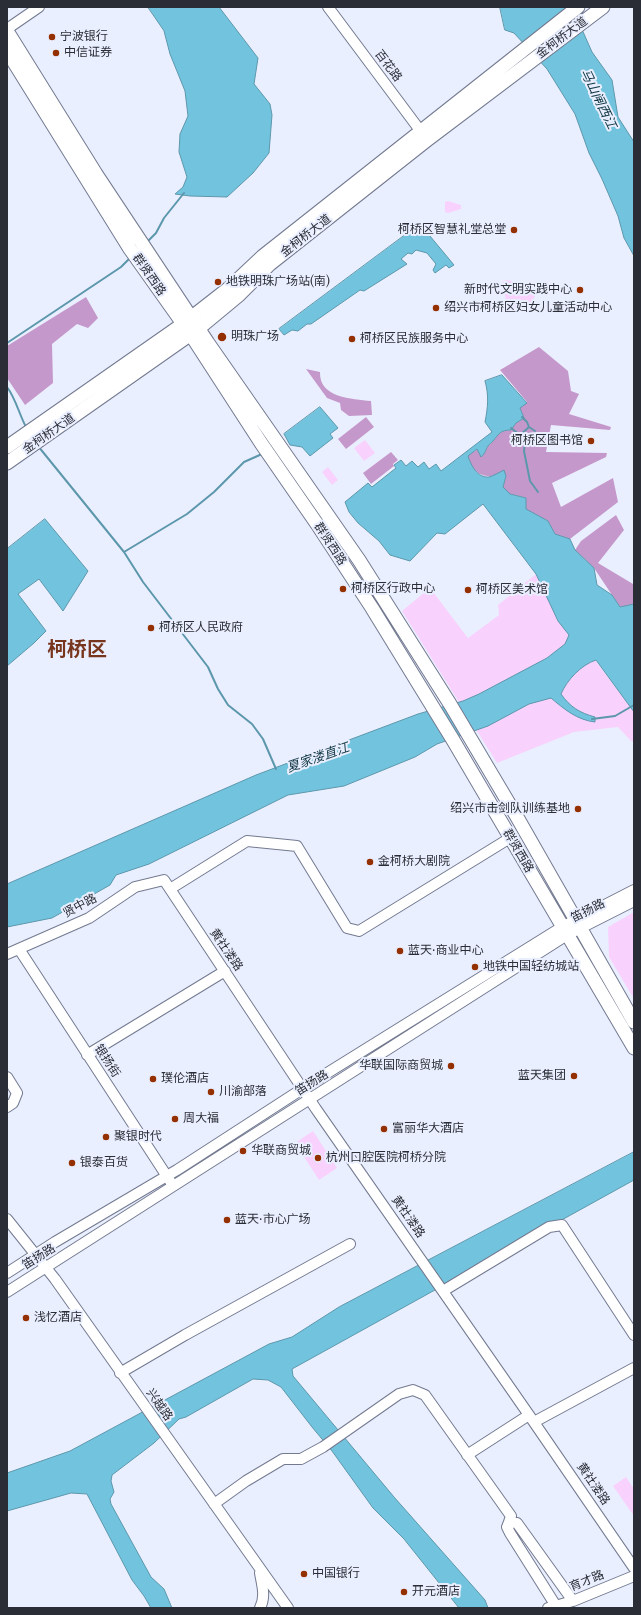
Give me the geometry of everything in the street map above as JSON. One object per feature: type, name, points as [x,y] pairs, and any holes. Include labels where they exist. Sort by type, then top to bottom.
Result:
[{"type":"main road","name":"金柯桥大道","points":[[7,447],[35,427],[239,295],[270,264],[424,136],[502,66],[578,7]]},
{"type":"main road","name":"金柯桥大道","points":[[424,136],[509,78],[602,7]]},
{"type":"main road","name":"群贤西路","points":[[7,30],[96,174],[140,239],[145,258],[191,326],[273,438],[359,560],[450,704],[634,1022]]},
{"type":"main road","name":"群贤西路","points":[[7,51],[130,249],[145,258]]},
{"type":"main road","name":"群贤西路","points":[[191,326],[261,443],[372,608],[434,708],[634,1048]]},
{"type":"main road","name":"金柯桥大道","points":[[7,463],[43,438],[191,326]]},
{"type":"street","points":[[7,30],[39,7]]},
{"type":"street","name":"百花路","points":[[328,7],[424,136]]},
{"type":"street","name":"贤中路","points":[[7,954],[90,918],[135,888],[149,883],[167,884],[247,840],[297,846],[348,928],[359,931],[510,838]]},
{"type":"street","name":"黄社溇路","points":[[167,884],[310,1100],[532,1418],[634,1568]]},
{"type":"street","name":"笛扬路","points":[[7,1273],[167,1176],[302,1088],[634,890]]},
{"type":"street","name":"笛扬路","points":[[578,924],[634,901]]},
{"type":"street","name":"笛扬路","points":[[7,1292],[310,1100],[565,931]]},
{"type":"street","name":"银扬街","points":[[19,949],[173,1186]]},
{"type":"street","points":[[87,1055],[225,971]]},
{"type":"street","points":[[7,1077],[17,1093],[13,1103],[7,1107]]},
{"type":"street","name":"兴越路","points":[[7,1218],[46,1268],[288,1608]]},
{"type":"street","points":[[442,1289],[549,1227],[562,1226],[634,1335]]},
{"type":"street","points":[[120,1374],[185,1335],[350,1244]]},
{"type":"street","points":[[467,1455],[532,1418],[634,1368]]},
{"type":"street","points":[[214,1504],[246,1481],[283,1459],[300,1459],[323,1447],[399,1394],[413,1390],[425,1395],[511,1516],[507,1527],[510,1534],[552,1607]]},
{"type":"street","points":[[509,1522],[517,1524],[573,1601]]},
{"type":"street","points":[[258,1567],[264,1590],[260,1608]]},
{"type":"street","name":"育才路","points":[[552,1607],[573,1601],[634,1576]]},
{"type":"shaded area","points":[[448,201],[461,205],[461,209],[448,213],[445,212],[445,202]]},
{"type":"shaded area","points":[[506,280],[541,286],[528,308],[509,309],[501,283]]},
{"type":"shaded area","points":[[86,297],[98,318],[88,328],[77,324],[52,344],[53,383],[25,405],[7,378],[7,346]]},
{"type":"shaded area","points":[[539,347],[568,371],[571,391],[579,394],[569,414],[611,427],[610,430],[551,425],[546,452],[607,453],[606,457],[552,483],[561,507],[613,478],[618,502],[570,539],[555,534],[548,521],[525,509],[526,498],[510,494],[503,487],[506,476],[482,475],[474,469],[467,456],[478,449],[481,456],[500,433],[511,430],[516,423],[524,418],[520,408],[527,402],[500,370]]},
{"type":"shaded area","points":[[306,369],[320,372],[321,381],[325,387],[338,396],[371,401],[372,415],[349,416],[341,410],[340,403],[327,398]]},
{"type":"shaded area","points":[[366,417],[374,427],[346,449],[338,439]]},
{"type":"shaded area","points":[[365,440],[375,453],[364,461],[354,448]]},
{"type":"shaded area","points":[[391,452],[398,460],[393,464],[394,466],[371,484],[363,473]]},
{"type":"shaded area","points":[[328,467],[338,480],[332,485],[322,472]]},
{"type":"shaded area","points":[[616,515],[624,530],[598,563],[633,584],[634,582],[634,604],[620,607],[594,568],[575,550],[581,541]]},
{"type":"shaded area","points":[[536,574],[547,596],[634,712],[634,741],[631,741],[618,727],[574,732],[497,763],[402,611],[430,588],[468,638],[499,615],[498,605]]},
{"type":"shaded area","points":[[634,912],[634,999],[609,957],[608,927]]},
{"type":"shaded area","points":[[313,1131],[337,1168],[319,1180],[295,1143]]},
{"type":"shaded area","points":[[626,1477],[634,1489],[634,1516],[613,1486]]},
{"type":"water","points":[[148,7],[219,7],[258,58],[254,84],[270,104],[272,115],[269,153],[253,173],[227,197],[175,194],[183,187],[187,177],[179,152],[180,134],[188,116],[185,91],[170,54],[164,31]]},
{"type":"water","name":"马山闸西江","points":[[500,7],[572,7],[592,52],[612,80],[618,117],[634,142],[634,256],[624,238],[618,216],[589,153],[575,114],[547,69],[514,33],[505,30]]},
{"type":"water","points":[[420,224],[454,265],[449,268],[446,265],[435,273],[433,270],[436,264],[427,253],[416,250],[412,254],[408,253],[401,259],[407,264],[364,291],[360,290],[311,324],[307,324],[298,331],[292,330],[284,335],[279,329]]},
{"type":"water","name":"夏家溇直江","points":[[502,375],[527,403],[520,408],[524,418],[516,423],[511,430],[500,433],[493,442],[488,445],[481,457],[477,449],[468,456],[469,460],[475,470],[485,477],[489,477],[504,470],[506,476],[503,487],[510,494],[526,498],[526,509],[548,521],[555,534],[570,539],[575,550],[594,568],[597,585],[612,595],[620,607],[634,604],[634,712],[596,660],[590,662],[575,674],[567,683],[561,694],[568,703],[576,709],[595,717],[595,722],[582,719],[566,710],[551,698],[529,704],[488,726],[437,744],[415,757],[344,786],[288,795],[149,864],[116,875],[110,885],[52,918],[7,927],[7,884],[256,775],[418,714],[463,701],[547,658],[565,644],[569,635],[558,621],[536,574],[483,504],[445,534],[437,533],[410,561],[390,555],[379,541],[358,523],[349,512],[345,502],[368,483],[372,487],[396,468],[394,465],[401,460],[406,466],[412,461],[418,467],[424,462],[429,469],[436,464],[441,471],[492,432],[485,422],[488,401],[485,381]]},
{"type":"water","points":[[320,407],[338,428],[330,434],[333,438],[310,456],[302,447],[290,445],[284,434]]},
{"type":"water","points":[[45,519],[88,571],[63,611],[39,579],[18,594],[46,631],[7,666],[7,549]]},
{"type":"water","points":[[634,1152],[634,1180],[292,1369],[293,1376],[394,1497],[485,1600],[488,1608],[459,1608],[404,1539],[373,1508],[332,1451],[281,1387],[268,1380],[253,1379],[186,1417],[179,1419],[154,1443],[112,1475],[111,1481],[114,1492],[110,1499],[111,1504],[151,1577],[164,1589],[172,1608],[151,1608],[132,1580],[87,1494],[71,1493],[7,1511],[7,1473],[70,1451],[269,1344],[292,1337],[339,1307]]},
{"type":"waterway","points":[[147,242],[156,233],[164,218],[184,193]]},
{"type":"waterway","points":[[7,343],[121,267],[131,257]]},
{"type":"waterway","points":[[7,387],[13,396],[26,427]]},
{"type":"waterway","points":[[522,417],[527,422],[529,427]]},
{"type":"waterway","points":[[535,431],[529,427],[520,435],[525,443],[524,451],[530,481],[538,492]]},
{"type":"waterway","points":[[511,428],[520,435]]},
{"type":"waterway","points":[[38,446],[124,552],[143,582],[208,667],[218,689],[228,705],[252,724],[263,739],[276,769]]},
{"type":"waterway","points":[[124,552],[187,514],[214,492],[244,462],[262,454]]},
{"type":"waterway","points":[[592,719],[615,716],[634,705]]},
{"type":"place","name":"宁波银行","points":[[52,37]]},
{"type":"place","name":"中信证券","points":[[56,53]]},
{"type":"place","name":"柯桥区智慧礼堂总堂","points":[[514,230]]},
{"type":"place","name":"地铁明珠广场站(南)","points":[[218,282]]},
{"type":"place","name":"新时代文明实践中心","points":[[580,290]]},
{"type":"place","name":"绍兴市柯桥区妇女儿童活动中心","points":[[436,308]]},
{"type":"place","name":"明珠广场","points":[[222,337]]},
{"type":"place","name":"柯桥区民族服务中心","points":[[352,339]]},
{"type":"place","name":"柯桥区图书馆","points":[[591,441]]},
{"type":"place","name":"柯桥区行政中心","points":[[343,589]]},
{"type":"place","name":"柯桥区美术馆","points":[[468,590]]},
{"type":"place","name":"柯桥区人民政府","points":[[151,628]]},
{"type":"place","name":"绍兴市击剑队训练基地","points":[[578,809]]},
{"type":"place","name":"金柯桥大剧院","points":[[370,862]]},
{"type":"place","name":"蓝天·商业中心","points":[[400,951]]},
{"type":"place","name":"地铁中国轻纺城站","points":[[475,967]]},
{"type":"place","name":"华联国际商贸城","points":[[451,1066]]},
{"type":"place","name":"蓝天集团","points":[[574,1076]]},
{"type":"place","name":"璞伦酒店","points":[[153,1079]]},
{"type":"place","name":"川渝部落","points":[[211,1092]]},
{"type":"place","name":"周大福","points":[[175,1119]]},
{"type":"place","name":"富丽华大酒店","points":[[384,1129]]},
{"type":"place","name":"聚银时代","points":[[106,1137]]},
{"type":"place","name":"华联商贸城","points":[[243,1151]]},
{"type":"place","name":"杭州口腔医院柯桥分院","points":[[318,1158]]},
{"type":"place","name":"银泰百货","points":[[72,1163]]},
{"type":"place","name":"蓝天·市心广场","points":[[227,1220]]},
{"type":"place","name":"浅忆酒店","points":[[26,1318]]},
{"type":"place","name":"中国银行","points":[[304,1574]]},
{"type":"place","name":"开元酒店","points":[[404,1592]]},
{"type":"district","name":"柯桥区","points":[[77,650]]}]
